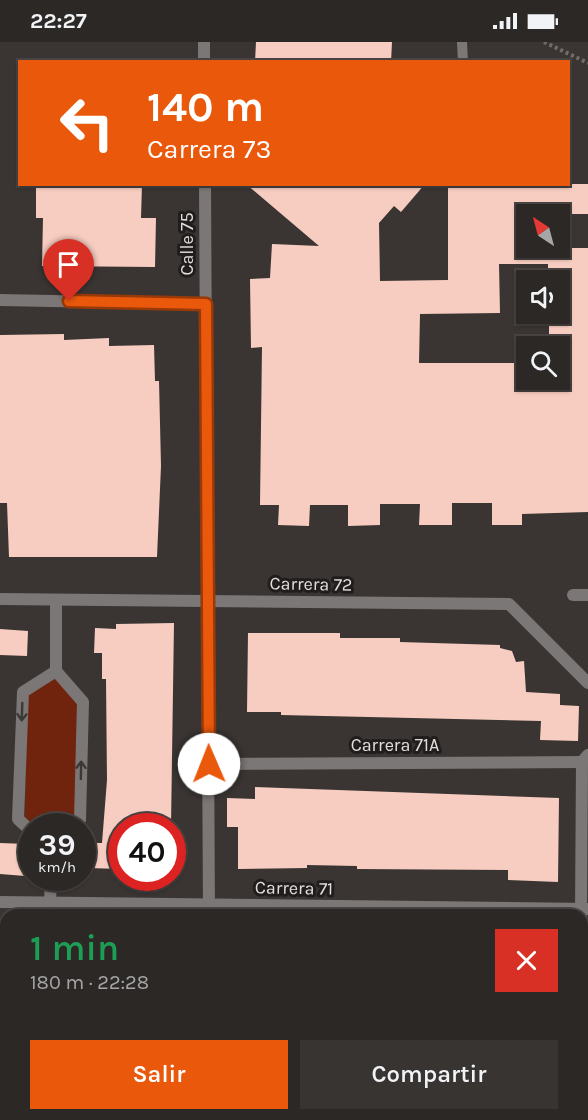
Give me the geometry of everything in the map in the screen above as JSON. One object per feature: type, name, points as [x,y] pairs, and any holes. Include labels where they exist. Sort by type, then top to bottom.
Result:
[{"type":"street","points":[[204,42],[204,60]]},
{"type":"street","name":"Calle 75","points":[[205,186],[209,909]]},
{"type":"street","points":[[0,300],[206,304]]},
{"type":"street","points":[[573,596],[588,595]]},
{"type":"street","name":"Carrera 72","points":[[0,599],[509,604],[588,683]]},
{"type":"street","points":[[56,600],[56,671],[83,702],[80,813]]},
{"type":"street","points":[[18,813],[23,692],[56,671]]},
{"type":"street","points":[[583,909],[585,759]]},
{"type":"street","name":"Carrera 71A","points":[[209,764],[585,759]]},
{"type":"street","points":[[50,891],[50,903]]},
{"type":"street","name":"Carrera 71","points":[[0,902],[186,909]]},
{"type":"lane","points":[[462,42],[463,60]]},
{"type":"path","points":[[544,42],[588,63]]},
{"type":"shaded area","points":[[55,678],[78,704],[77,813],[25,813],[27,695]]},
{"type":"building","points":[[256,42],[392,42],[391,60],[255,60]]},
{"type":"building","points":[[588,184],[588,214],[570,214],[570,204],[516,204],[516,258],[570,258],[570,248],[588,248],[588,512],[522,514],[522,525],[492,525],[492,503],[452,503],[452,525],[419,525],[420,504],[380,504],[380,525],[348,526],[348,505],[310,505],[309,526],[278,525],[279,505],[260,505],[262,347],[251,348],[250,279],[270,278],[272,244],[319,246],[248,186],[423,186],[401,212],[394,206],[379,223],[380,281],[448,280],[448,186]],"holes":[[[499,264],[548,264],[548,270],[570,270],[570,324],[549,324],[549,336],[570,336],[570,390],[516,390],[516,363],[419,363],[420,314],[500,313]]]},
{"type":"building","points":[[36,186],[142,186],[141,218],[156,218],[155,267],[42,266],[43,218],[36,218]]},
{"type":"building","points":[[64,334],[64,340],[109,338],[109,346],[154,345],[155,381],[159,381],[161,466],[157,557],[9,557],[7,503],[0,503],[0,335]]},
{"type":"building","points":[[174,623],[171,813],[108,813],[108,869],[96,868],[96,843],[102,843],[107,780],[106,679],[102,679],[102,653],[94,653],[95,628],[116,629],[116,624]]},
{"type":"building","points":[[0,629],[28,631],[27,656],[0,655]]},
{"type":"building","points":[[248,633],[340,633],[340,638],[400,638],[400,642],[500,645],[500,648],[512,651],[516,662],[524,661],[526,692],[560,694],[560,705],[579,706],[578,741],[540,740],[541,721],[281,715],[281,712],[247,712]]},
{"type":"building","points":[[255,787],[559,798],[558,882],[508,880],[508,870],[357,869],[357,866],[307,865],[307,868],[238,869],[238,827],[227,827],[227,798],[255,799]]},
{"type":"building","points":[[0,843],[18,844],[18,875],[0,874]]},
{"type":"route","points":[[69,301],[206,304],[209,764]]}]
